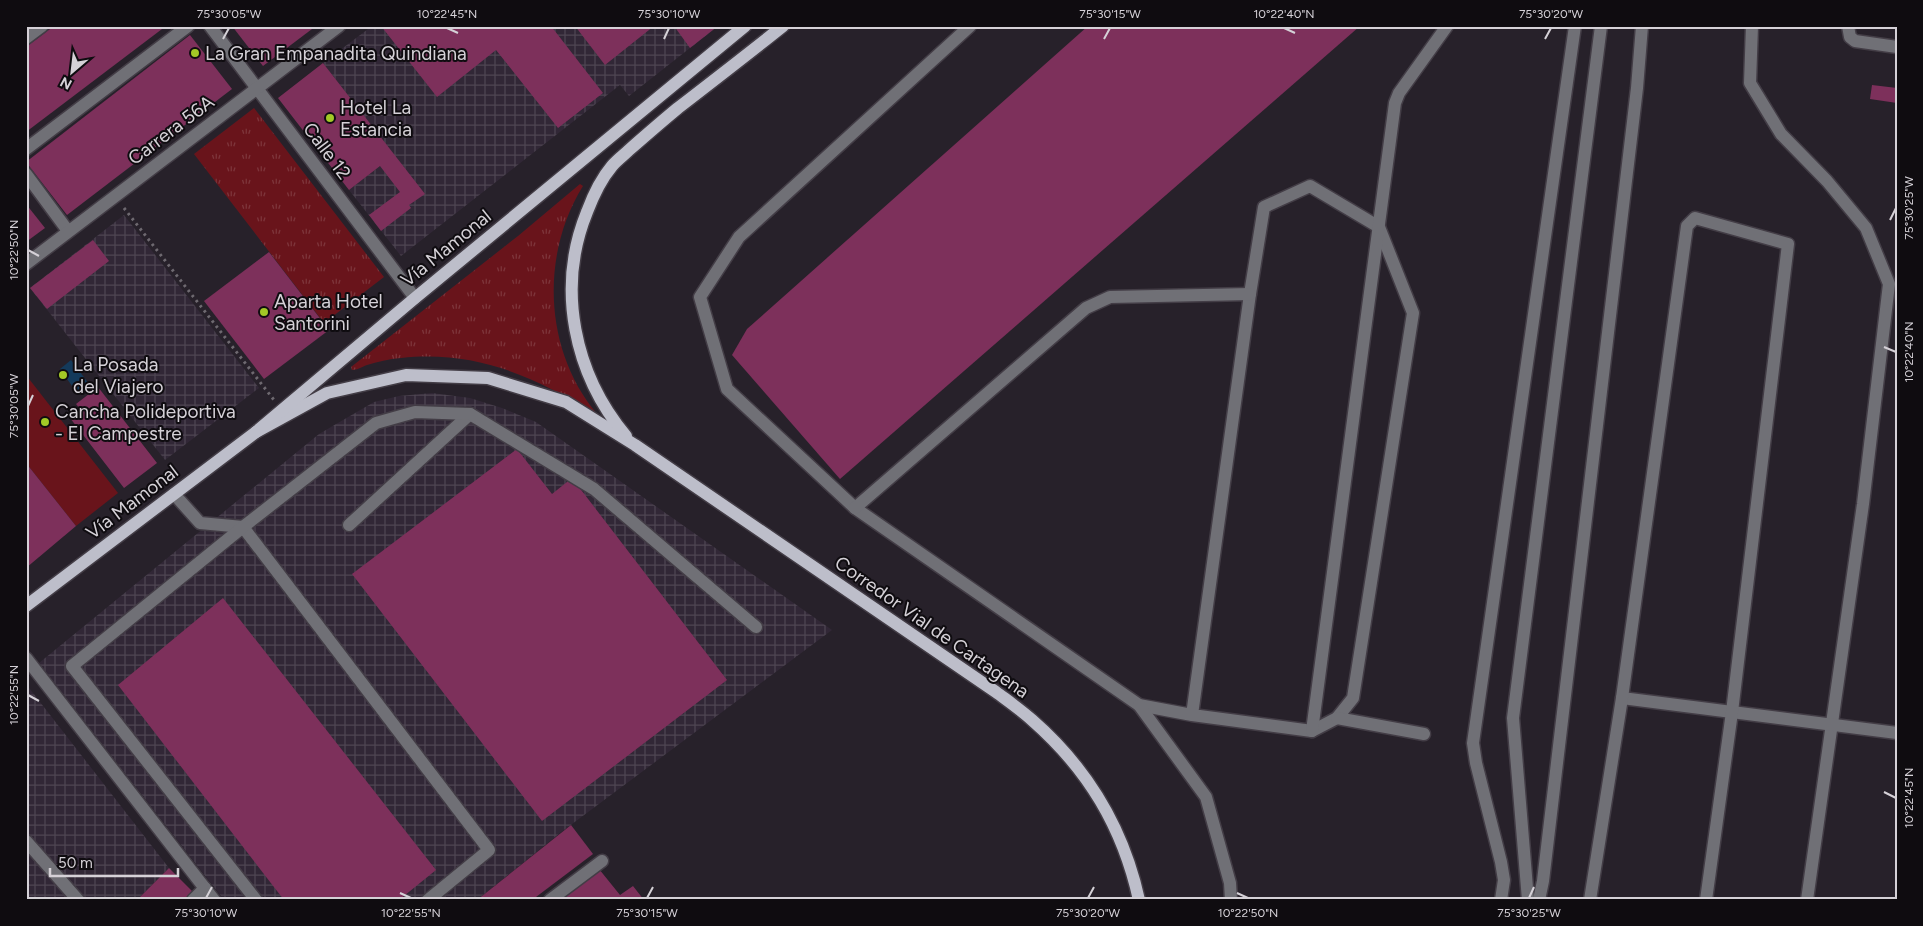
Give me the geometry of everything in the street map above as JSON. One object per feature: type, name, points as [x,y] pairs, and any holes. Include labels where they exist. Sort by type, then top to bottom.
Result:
[{"type":"main road","name":"Vía Mamonal","points":[[26,606],[256,432],[415,298],[745,26]]},
{"type":"main road","name":"Corredor Vial de Cartagena","points":[[635,445],[612,420],[595,390],[582,359],[574,326],[571,292],[574,259],[581,226],[594,195],[612,166],[656,126],[783,26]]},
{"type":"main road","name":"Corredor Vial de Cartagena","points":[[256,432],[327,393],[406,375],[488,378],[566,402],[635,445],[996,692],[1032,720],[1075,765],[1109,813],[1133,873],[1139,900]]},
{"type":"street","points":[[26,38],[42,26]]},
{"type":"street","points":[[26,149],[188,26]]},
{"type":"street","name":"Calle 12","points":[[210,26],[415,298]]},
{"type":"street","name":"Carrera 56A","points":[[26,264],[114,195],[339,26]]},
{"type":"street","points":[[970,26],[739,237],[700,297],[727,389],[855,508],[1139,705],[1206,797],[1230,883],[1231,900]]},
{"type":"street","points":[[1312,731],[1395,103],[1399,93],[1447,26]]},
{"type":"street","points":[[1501,900],[1504,880],[1501,862],[1476,763],[1473,743],[1575,26]]},
{"type":"street","points":[[1528,900],[1513,718],[1601,26]]},
{"type":"street","points":[[1539,900],[1550,821],[1642,26]]},
{"type":"street","points":[[1752,26],[1750,83],[1781,134],[1827,181],[1866,228],[1893,285],[1807,900]]},
{"type":"street","points":[[1848,26],[1850,37],[1855,41],[1897,47]]},
{"type":"street","points":[[26,174],[68,231]]},
{"type":"street","points":[[1139,705],[1192,715],[1312,731],[1337,718],[1353,698],[1413,313],[1379,227],[1310,186],[1264,206],[1250,294],[1192,715]]},
{"type":"street","points":[[1590,900],[1622,698],[1687,226],[1695,218],[1788,244],[1732,712],[1706,900]]},
{"type":"street","points":[[855,508],[1086,308],[1110,297],[1250,294]]},
{"type":"street","points":[[256,900],[72,666],[243,527],[376,423],[415,412],[470,414],[594,489],[756,627]]},
{"type":"street","points":[[349,525],[470,414]]},
{"type":"street","points":[[174,494],[200,523],[243,527],[489,850],[428,900]]},
{"type":"street","points":[[26,658],[214,900]]},
{"type":"street","points":[[1622,698],[1897,733]]},
{"type":"street","points":[[1337,718],[1424,734]]},
{"type":"street","points":[[26,841],[78,900]]},
{"type":"street","points":[[550,900],[602,861]]},
{"type":"street","points":[[194,900],[205,888]]},
{"type":"path","points":[[114,195],[282,410]]},
{"type":"shaded area","points":[[372,26],[718,26],[629,96],[620,85],[401,256],[349,190],[394,155],[323,63]]},
{"type":"shaded area","points":[[124,215],[259,388],[165,460],[30,288]]},
{"type":"shaded area","points":[[432,393],[470,398],[502,408],[536,422],[832,630],[560,833],[477,900],[224,900],[39,663],[319,434],[374,402],[399,396]]},
{"type":"shaded area","points":[[26,684],[169,868],[137,900],[26,900]]},
{"type":"green space","points":[[254,108],[384,277],[324,323],[194,154]]},
{"type":"green space","points":[[580,184],[583,186],[569,213],[560,242],[555,272],[554,302],[558,332],[566,362],[579,389],[596,415],[527,378],[479,362],[454,358],[401,358],[352,370],[351,367],[518,236]]},
{"type":"green space","name":"Cancha Polideportiva - El Campestre","points":[[26,375],[118,493],[76,526],[26,463]]},
{"type":"water","points":[[71,360],[89,384],[86,392],[77,393],[60,369]]},
{"type":"building","points":[[54,26],[166,26],[26,132],[26,47]]},
{"type":"building","points":[[232,26],[316,26],[263,66]]},
{"type":"building","points":[[381,26],[551,26],[603,93],[558,128],[496,50],[437,97]]},
{"type":"building","points":[[575,26],[654,26],[605,65]]},
{"type":"building","points":[[674,26],[718,26],[690,48]]},
{"type":"building","points":[[1088,26],[1360,26],[840,479],[732,355],[747,329]]},
{"type":"building","points":[[190,35],[232,89],[67,215],[26,162]]},
{"type":"building","points":[[323,63],[425,194],[409,205],[411,208],[381,231],[369,215],[400,192],[380,166],[349,190],[278,98]]},
{"type":"building","points":[[1872,85],[1897,88],[1897,103],[1870,99]]},
{"type":"building","points":[[26,204],[45,228],[26,242]]},
{"type":"building","points":[[93,240],[109,261],[47,309],[30,288]]},
{"type":"building","name":"Aparta Hotel Santorini","points":[[269,252],[329,330],[264,379],[204,301]]},
{"type":"building","points":[[98,387],[157,463],[124,488],[70,418],[81,410],[76,404]]},
{"type":"building","points":[[517,449],[552,494],[572,478],[727,680],[542,821],[352,574]]},
{"type":"building","points":[[26,463],[76,526],[26,568]]},
{"type":"building","points":[[223,598],[436,870],[399,900],[284,900],[118,685]]},
{"type":"building","points":[[571,825],[593,854],[532,900],[477,900]]},
{"type":"building","points":[[169,868],[194,893],[187,900],[137,900]]},
{"type":"building","points":[[599,869],[620,895],[633,886],[644,900],[559,900]]},
{"type":"place","name":"La Gran Empanadita Quindiana","points":[[195,53]]},
{"type":"place","name":"Hotel La Estancia","points":[[330,118]]},
{"type":"place","name":"Aparta Hotel Santorini","points":[[264,312]]},
{"type":"place","name":"La Posada del Viajero","points":[[63,375]]},
{"type":"place","name":"Cancha Polideportiva - El Campestre","points":[[45,422]]}]
